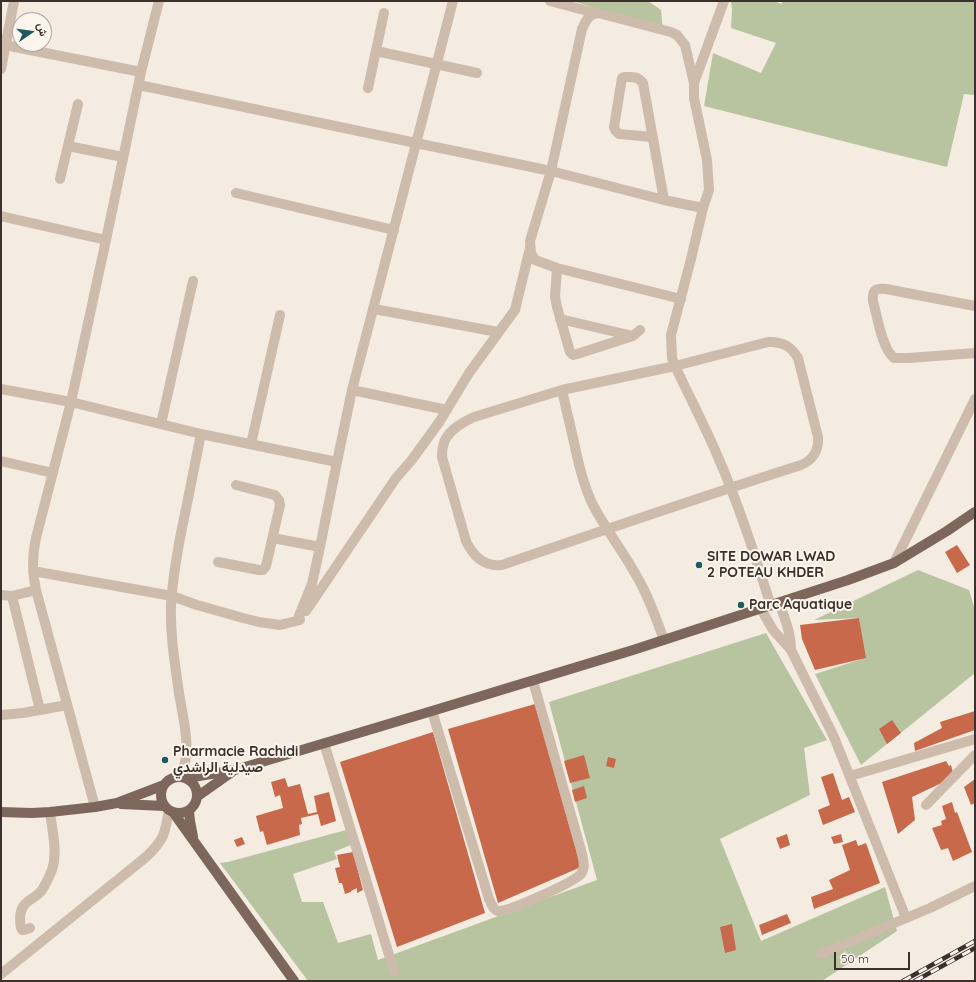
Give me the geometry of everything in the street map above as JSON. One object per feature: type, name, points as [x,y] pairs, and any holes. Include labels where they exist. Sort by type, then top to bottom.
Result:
[{"type":"main road","points":[[294,981],[195,843],[161,800],[161,792],[164,785],[168,781],[173,778],[183,778],[235,770],[533,681],[770,606],[894,563],[975,512]]},
{"type":"main road","points":[[198,796],[235,770]]},
{"type":"main road","points":[[117,803],[183,813],[189,811],[194,807],[198,796],[195,786],[191,781],[183,778]]},
{"type":"main road","points":[[1,812],[32,813],[95,807],[117,803],[164,785]]},
{"type":"main road","points":[[189,811],[191,830],[195,843]]},
{"type":"street","points":[[1,69],[14,1]]},
{"type":"street","points":[[95,807],[36,590],[33,560],[36,538],[71,402],[138,85],[159,1]]},
{"type":"street","points":[[300,620],[299,616],[312,584],[352,390],[452,1]]},
{"type":"street","points":[[550,1],[671,32],[677,35],[685,44],[694,83],[694,98],[702,133],[709,178],[709,190],[703,208],[671,335],[672,358],[718,455],[748,535],[770,606],[773,630],[791,650],[834,737],[906,918]]},
{"type":"street","points":[[694,83],[724,1]]},
{"type":"street","points":[[368,88],[384,12]]},
{"type":"street","points":[[33,571],[172,596],[210,609],[259,622],[280,625],[300,620],[396,478],[411,461],[447,410],[469,372],[515,310],[530,247],[532,232],[551,171],[582,29],[589,16],[595,13]]},
{"type":"street","points":[[5,45],[141,72]]},
{"type":"street","points":[[376,51],[477,73]]},
{"type":"street","points":[[652,137],[619,134],[615,130],[614,127],[622,78],[624,77],[635,77],[643,83],[664,200]]},
{"type":"street","points":[[138,85],[551,171],[664,200],[703,208]]},
{"type":"street","points":[[60,179],[78,104]]},
{"type":"street","points":[[68,146],[123,158]]},
{"type":"street","points":[[236,193],[394,230]]},
{"type":"street","points":[[1,216],[106,240]]},
{"type":"street","points":[[530,247],[535,260],[557,268],[681,299]]},
{"type":"street","points":[[557,268],[555,297],[560,319],[570,352],[573,355],[637,333],[560,319]]},
{"type":"street","points":[[161,424],[193,281]]},
{"type":"street","points":[[975,306],[879,288],[874,291],[872,295],[884,342],[888,352],[894,358],[975,353]]},
{"type":"street","points":[[374,309],[498,332]]},
{"type":"street","points":[[251,444],[280,315]]},
{"type":"street","points":[[774,341],[791,348],[798,358],[818,437],[816,452],[805,463],[502,565],[495,566],[489,564],[477,557],[472,552],[466,541],[442,457],[443,445],[448,436],[456,428],[464,421],[474,417],[562,390],[675,366],[774,341]]},
{"type":"street","points":[[1,389],[71,402],[201,434],[336,462]]},
{"type":"street","points":[[352,390],[447,410]]},
{"type":"street","points":[[562,390],[578,460],[593,505],[607,529],[622,550],[637,577],[664,640]]},
{"type":"street","points":[[894,563],[975,400]]},
{"type":"street","points":[[183,778],[186,762],[186,742],[172,637],[172,596],[173,579],[181,534],[201,434]]},
{"type":"street","points":[[1,461],[53,473]]},
{"type":"street","points":[[218,562],[263,570],[266,566],[273,538],[280,505],[279,500],[275,495],[236,485]]},
{"type":"street","points":[[273,538],[320,547]]},
{"type":"street","points":[[1,596],[12,596],[36,590]]},
{"type":"street","points":[[12,596],[40,710]]},
{"type":"street","points":[[770,606],[788,626],[791,650]]},
{"type":"street","points":[[432,711],[489,899],[495,910],[498,911],[520,905],[578,877],[584,867],[579,844],[533,681]]},
{"type":"street","points":[[1,715],[67,705]]},
{"type":"street","points":[[850,776],[975,739]]},
{"type":"street","points":[[324,743],[394,971]]},
{"type":"street","points":[[926,805],[975,754]]},
{"type":"street","points":[[1,974],[155,848],[159,844],[166,829],[169,810]]},
{"type":"street","points":[[30,928],[22,930],[20,916],[22,908],[26,903],[42,891],[52,870],[54,860],[54,845],[50,812]]},
{"type":"street","points":[[821,954],[906,918],[975,886]]},
{"type":"green space","points":[[573,1],[648,1],[661,10],[663,31]]},
{"type":"green space","points":[[731,1],[774,1],[781,4],[783,1],[975,1],[975,95],[964,94],[947,167],[704,106],[713,53],[761,73],[776,43],[731,28]]},
{"type":"green space","points":[[918,570],[969,590],[975,610],[975,673],[861,765],[815,674],[865,658],[859,618],[814,620]]},
{"type":"green space","points":[[766,633],[827,740],[804,748],[810,795],[720,839],[761,941],[885,887],[897,931],[822,981],[308,981],[220,863],[346,830],[355,843],[334,852],[337,859],[293,874],[302,902],[323,902],[338,943],[371,934],[378,960],[597,880],[549,702]]},
{"type":"building","points":[[957,545],[970,565],[957,573],[945,552]]},
{"type":"building","points":[[859,618],[866,658],[815,670],[802,639],[800,625]]},
{"type":"building","points":[[535,704],[581,867],[498,903],[448,729]]},
{"type":"building","points":[[975,711],[975,730],[915,751],[914,743],[942,728],[940,722]]},
{"type":"building","points":[[892,720],[901,733],[887,744],[879,729]]},
{"type":"building","points":[[433,732],[485,913],[397,947],[340,762]]},
{"type":"building","points":[[584,755],[590,778],[570,783],[564,761]]},
{"type":"building","points":[[608,757],[616,759],[614,768],[606,766]]},
{"type":"building","points":[[946,761],[949,766],[951,765],[953,773],[950,779],[912,797],[915,820],[898,834],[882,782]]},
{"type":"building","points":[[833,773],[842,800],[849,797],[855,812],[823,825],[818,810],[830,805],[821,777]]},
{"type":"building","points":[[285,778],[288,787],[300,784],[308,814],[317,812],[314,796],[329,792],[336,821],[321,826],[318,814],[301,818],[302,824],[299,825],[300,835],[267,845],[263,831],[260,832],[256,816],[283,808],[280,795],[275,797],[271,782]]},
{"type":"building","points":[[975,779],[975,803],[971,805],[964,787]]},
{"type":"building","points":[[584,786],[587,798],[575,802],[572,790]]},
{"type":"building","points":[[952,802],[955,813],[957,812],[972,852],[953,861],[948,848],[941,850],[932,828],[942,825],[941,821],[946,819],[942,806]]},
{"type":"building","points":[[787,834],[790,845],[780,849],[776,838]]},
{"type":"building","points":[[841,834],[843,842],[834,844],[831,837]]},
{"type":"building","points":[[242,837],[245,844],[237,847],[234,840]]},
{"type":"building","points":[[856,840],[858,846],[866,843],[880,883],[814,909],[811,897],[833,889],[829,880],[850,870],[842,845]]},
{"type":"building","points":[[353,852],[363,890],[357,893],[357,888],[345,894],[342,883],[339,883],[335,868],[340,867],[337,855]]},
{"type":"building","points":[[787,914],[791,923],[762,935],[759,925]]},
{"type":"building","points":[[732,924],[736,950],[725,953],[720,927]]},
{"type":"railway","points":[[903,981],[975,941]]},
{"type":"railway","points":[[915,981],[975,948]]},
{"type":"place","name":"SITE DOWAR LWAD 2 POTEAU KHDER","points":[[699,565]]},
{"type":"place","name":"Parc Aquatique","points":[[741,605]]},
{"type":"place","name":"Pharmacie Rachidi صيدلية الراشدي","points":[[165,760]]}]
